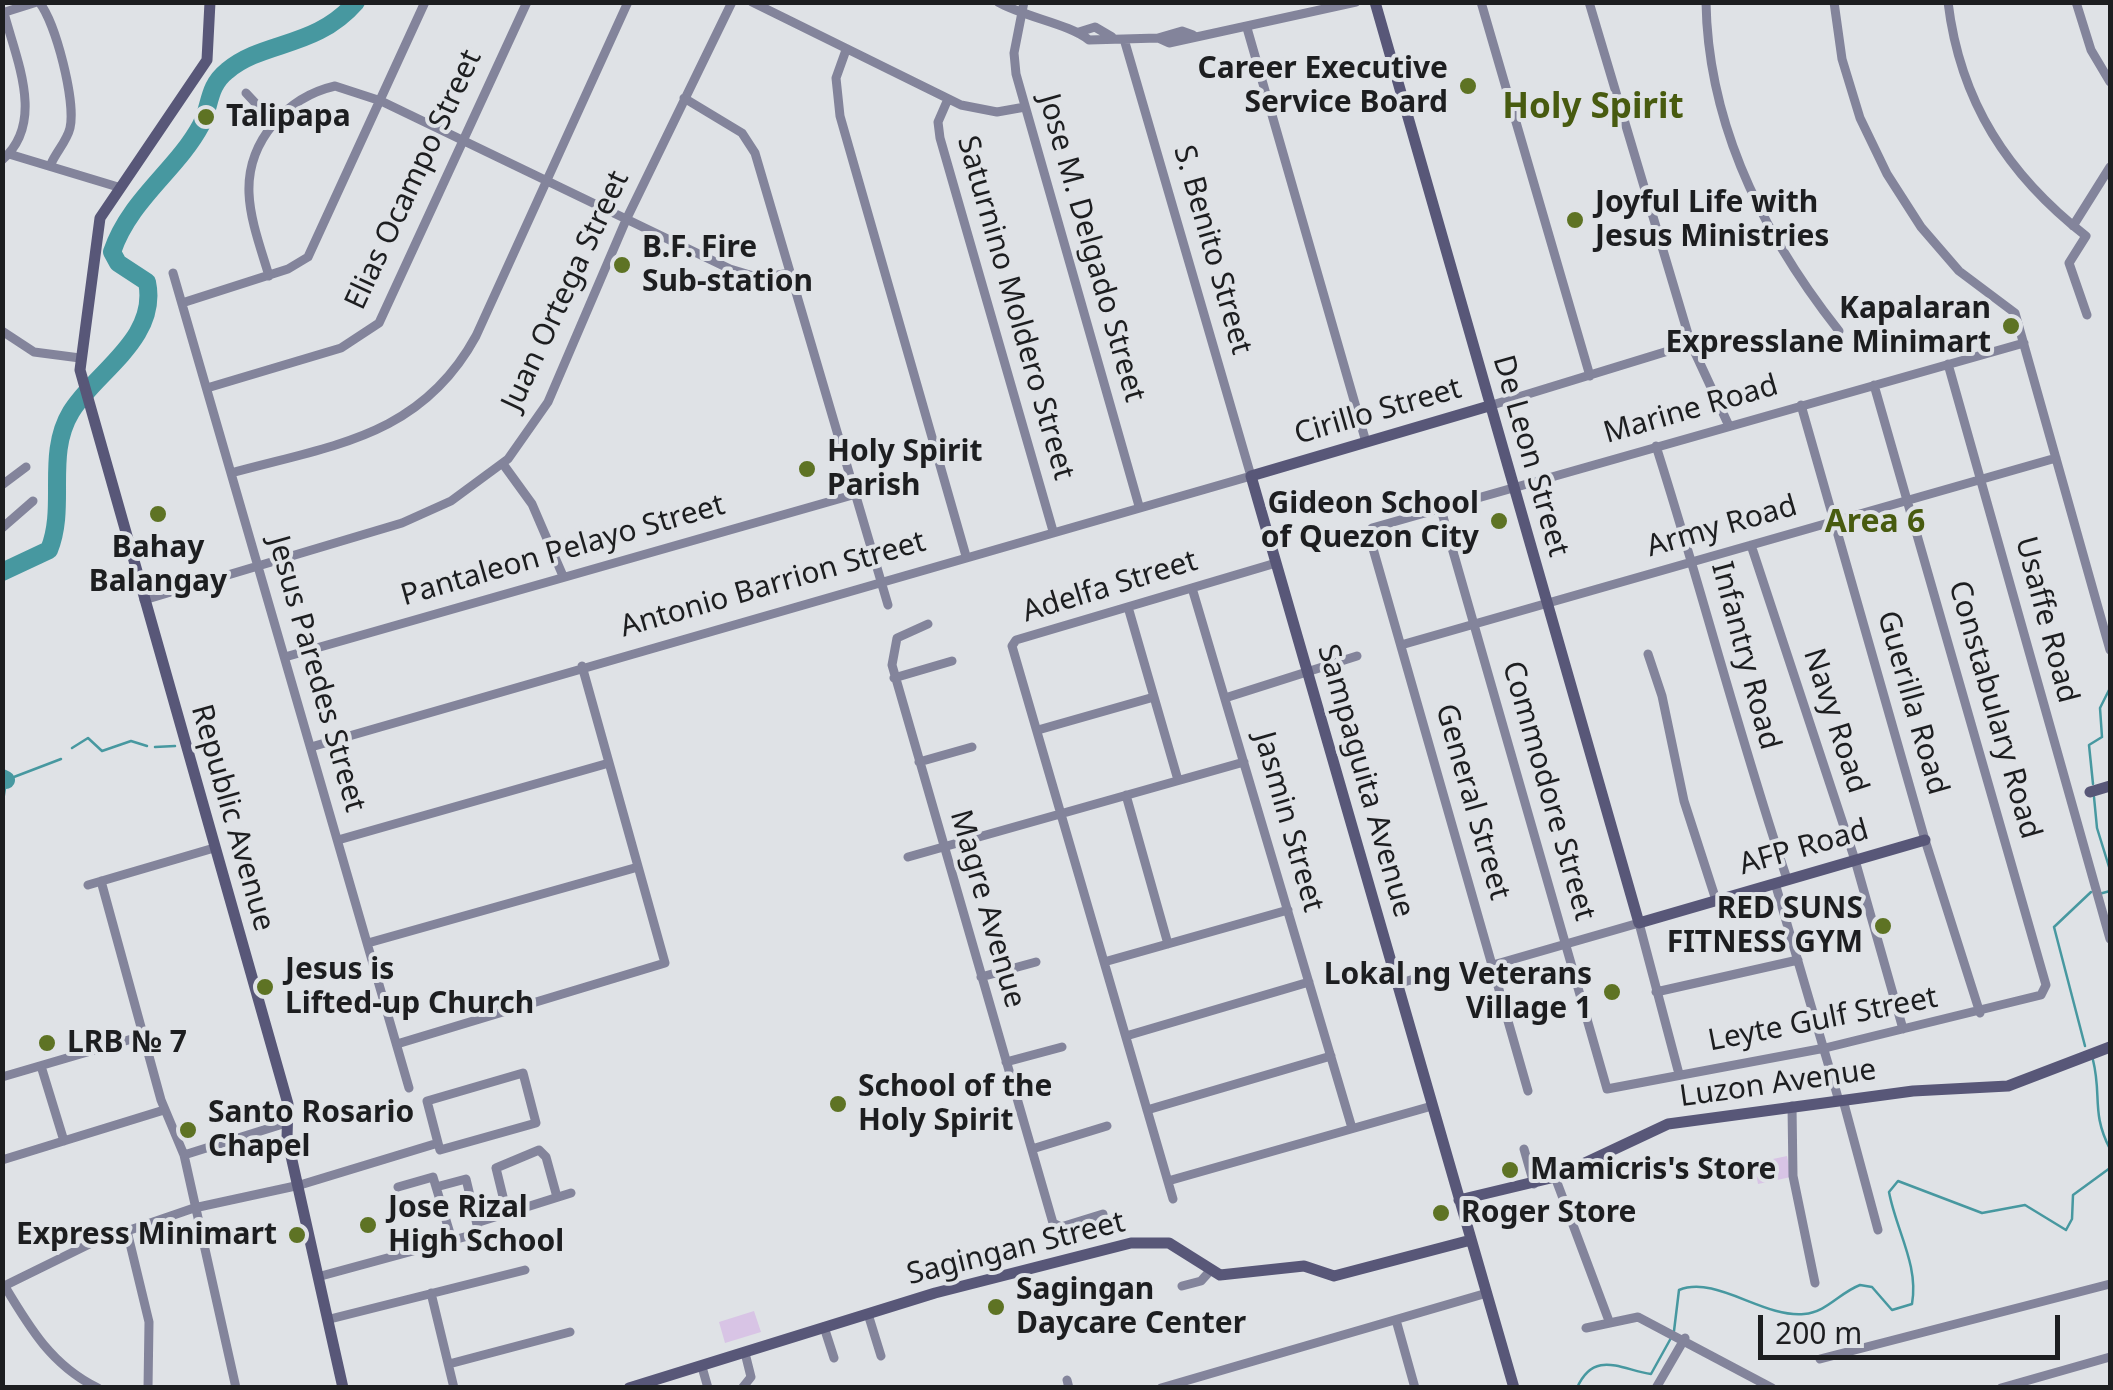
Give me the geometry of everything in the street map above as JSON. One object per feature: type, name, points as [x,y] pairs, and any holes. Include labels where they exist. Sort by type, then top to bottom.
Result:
[{"type":"main road","name":"Republic Avenue","points":[[210,2],[210,52],[100,218],[80,358],[89,405],[288,1104],[286,1123],[343,1388]]},
{"type":"main road","name":"De Leon Street","points":[[1374,2],[1639,923]]},
{"type":"main road","name":"Cirillo Street","points":[[1251,476],[1490,406]]},
{"type":"main road","name":"Sampaguita Avenue","points":[[1251,476],[1304,673],[1514,1388]]},
{"type":"main road","points":[[2090,792],[2110,786]]},
{"type":"main road","name":"AFP Road","points":[[1639,923],[1925,840]]},
{"type":"main road","name":"Luzon Avenue","points":[[1460,1200],[1555,1177],[1668,1124],[1913,1091],[2008,1086],[2110,1047]]},
{"type":"main road","points":[[1209,1272],[1232,1275],[1304,1266],[1334,1276],[1471,1240]]},
{"type":"main road","name":"Sagingan Street","points":[[629,1388],[868,1314],[1131,1243],[1169,1244],[1188,1252],[1209,1272]]},
{"type":"street","points":[[51,164],[66,138],[72,114],[57,46],[38,2],[3,13],[26,113],[23,134],[6,157],[51,164],[118,187]]},
{"type":"street","points":[[182,303],[269,276],[298,264],[315,248],[396,60],[426,2]]},
{"type":"street","name":"Elias Ocampo Street","points":[[207,388],[341,348],[379,323],[527,2]]},
{"type":"street","points":[[232,473],[371,431],[434,396],[476,336],[628,2]]},
{"type":"street","name":"Juan Ortega Street","points":[[144,600],[402,523],[451,500],[502,464],[548,402],[626,220],[732,2]]},
{"type":"street","points":[[752,2],[948,99],[982,111],[1025,107]]},
{"type":"street","points":[[998,2],[1098,42],[1112,37],[1158,38],[1174,32],[1193,35],[1247,28],[1356,2]]},
{"type":"street","name":"Jose M. Delgado Street","points":[[1024,2],[1014,52],[1025,107],[1139,506]]},
{"type":"street","points":[[1481,2],[1590,376]]},
{"type":"street","points":[[1589,2],[1691,344],[1729,426]]},
{"type":"street","points":[[1706,2],[1713,72],[1746,186],[1803,285],[1839,331]]},
{"type":"street","points":[[1834,2],[1842,58],[1860,118],[1886,174],[1921,226],[1959,270],[2012,308],[2110,650]]},
{"type":"street","points":[[1948,2],[1961,70],[1988,130],[2027,184],[2086,236],[2069,262],[2087,315]]},
{"type":"street","points":[[2076,2],[2092,50],[2110,82]]},
{"type":"street","points":[[1247,28],[1366,442]]},
{"type":"street","name":"S. Benito Street","points":[[1124,38],[1251,476]]},
{"type":"street","points":[[846,50],[836,78],[840,116],[966,556]]},
{"type":"street","points":[[269,276],[248,189],[258,153],[273,122],[293,105],[335,86],[381,101],[746,275],[790,274]]},
{"type":"street","points":[[246,93],[273,122]]},
{"type":"street","points":[[684,98],[731,125],[750,142],[888,605]]},
{"type":"street","name":"Saturnino Moldero Street","points":[[948,99],[938,122],[940,138],[1054,530]]},
{"type":"street","points":[[2074,226],[2110,167]]},
{"type":"street","name":"Jesus Paredes Street","points":[[174,273],[409,1088]]},
{"type":"street","points":[[2,331],[34,352],[80,358]]},
{"type":"street","name":"Marine Road","points":[[1372,528],[2024,343]]},
{"type":"street","name":"Cirillo Street","points":[[1490,406],[1691,344]]},
{"type":"street","name":"Usaffe Road","points":[[1948,364],[2110,939]]},
{"type":"street","name":"Constabulary Road","points":[[1874,385],[2045,991]]},
{"type":"street","name":"Guerilla Road","points":[[1801,405],[1925,840],[1980,1013]]},
{"type":"street","name":"Infantry Road","points":[[1656,446],[1693,562],[1781,881],[1798,960],[1878,1230]]},
{"type":"street","name":"Army Road","points":[[1401,645],[2056,458]]},
{"type":"street","points":[[502,464],[532,504],[563,576]]},
{"type":"street","points":[[2,485],[26,466]]},
{"type":"street","name":"Antonio Barrion Street","points":[[311,747],[1251,476]]},
{"type":"street","name":"Pantaleon Pelayo Street","points":[[285,656],[856,494]]},
{"type":"street","points":[[2,528],[33,501]]},
{"type":"street","name":"Commodore Street","points":[[1440,506],[1608,1089]]},
{"type":"street","name":"General Street","points":[[1372,528],[1370,538],[1528,1091]]},
{"type":"street","name":"Navy Road","points":[[1751,545],[1854,860],[1903,1029]]},
{"type":"street","name":"Adelfa Street","points":[[1173,1199],[1014,642],[1276,563]]},
{"type":"street","name":"Jasmin Street","points":[[1192,588],[1352,1128]]},
{"type":"street","points":[[1128,607],[1178,780]]},
{"type":"street","name":"Magre Avenue","points":[[928,624],[903,633],[893,643],[894,678],[1006,1062],[1056,1226],[1104,1214]]},
{"type":"street","points":[[1648,654],[1662,696],[1684,801],[1716,900]]},
{"type":"street","points":[[1225,698],[1357,656]]},
{"type":"street","points":[[894,678],[952,661]]},
{"type":"street","points":[[396,1044],[665,963],[582,666]]},
{"type":"street","points":[[1038,730],[1154,697]]},
{"type":"street","points":[[919,762],[972,747]]},
{"type":"street","points":[[338,840],[609,762]]},
{"type":"street","points":[[908,856],[1244,762]]},
{"type":"street","points":[[1126,795],[1168,944]]},
{"type":"street","points":[[88,885],[214,848]]},
{"type":"street","points":[[368,944],[638,867]]},
{"type":"street","points":[[101,881],[164,1110],[184,1154],[236,1388]]},
{"type":"street","points":[[1104,962],[1288,910]]},
{"type":"street","points":[[1493,965],[1639,923],[1679,1074]]},
{"type":"street","points":[[1656,992],[1798,960]]},
{"type":"street","points":[[981,978],[1036,962]]},
{"type":"street","points":[[1397,984],[1448,969]]},
{"type":"street","points":[[1126,1036],[1309,982]]},
{"type":"street","name":"Leyte Gulf Street","points":[[1608,1089],[1825,1048],[1980,1013],[2045,991]]},
{"type":"street","points":[[2,1077],[142,1036]]},
{"type":"street","points":[[1006,1062],[1062,1047]]},
{"type":"street","points":[[1147,1110],[1331,1056]]},
{"type":"street","points":[[41,1066],[64,1141]]},
{"type":"street","points":[[523,1073],[536,1123],[440,1150],[438,1143],[427,1101],[523,1073]]},
{"type":"street","points":[[1168,1181],[1432,1106]]},
{"type":"street","points":[[1792,1106],[1793,1176],[1815,1283]]},
{"type":"street","points":[[2,1160],[164,1110]]},
{"type":"street","points":[[184,1154],[286,1123]]},
{"type":"street","points":[[1032,1149],[1107,1126]]},
{"type":"street","points":[[98,1388],[69,1370],[40,1343],[3,1285],[100,1238],[194,1208],[300,1185],[438,1143]]},
{"type":"street","points":[[507,1213],[496,1168],[539,1150],[546,1157],[557,1198]]},
{"type":"street","points":[[1524,1150],[1534,1184]]},
{"type":"street","points":[[398,1187],[433,1177],[452,1240]]},
{"type":"street","points":[[1555,1177],[1609,1321]]},
{"type":"street","points":[[321,1276],[480,1233],[466,1179],[436,1186]]},
{"type":"street","points":[[478,1222],[571,1193]]},
{"type":"street","points":[[127,1231],[147,1310],[148,1388]]},
{"type":"street","points":[[330,1319],[525,1270]]},
{"type":"street","points":[[1182,1286],[1201,1280],[1209,1272]]},
{"type":"street","points":[[1820,1359],[2110,1284]]},
{"type":"street","points":[[431,1293],[454,1388]]},
{"type":"street","points":[[1162,1388],[1487,1294]]},
{"type":"street","points":[[868,1314],[881,1356]]},
{"type":"street","points":[[1586,1328],[1638,1317],[1772,1388]]},
{"type":"street","points":[[1396,1320],[1415,1388]]},
{"type":"street","points":[[824,1327],[834,1358]]},
{"type":"street","points":[[449,1364],[570,1332]]},
{"type":"street","points":[[1656,1388],[1676,1334]]},
{"type":"street","points":[[743,1387],[751,1377],[745,1354]]},
{"type":"street","points":[[2001,1388],[2110,1358]]},
{"type":"street","points":[[702,1367],[708,1388]]},
{"type":"shaded area","points":[[1787,1156],[1791,1177],[1758,1184],[1754,1163]]},
{"type":"shaded area","points":[[754,1311],[761,1332],[725,1343],[719,1322]]},
{"type":"waterway","points":[[2,572],[49,550],[56,516],[57,463],[63,428],[82,397],[123,353],[144,321],[147,282],[118,263],[112,252],[130,216],[191,141],[216,84],[227,71],[241,61],[324,28],[356,2]]},
{"type":"waterway","points":[[2093,784],[2089,745],[2102,737],[2100,708],[2110,688]]},
{"type":"waterway","points":[[72,748],[88,738],[102,751],[131,741],[147,746]]},
{"type":"waterway","points":[[155,747],[175,746]]},
{"type":"waterway","points":[[2,809],[6,780],[61,759]]},
{"type":"waterway","points":[[2,778],[6,780]]},
{"type":"waterway","points":[[2094,797],[2097,828],[2110,870]]},
{"type":"waterway","points":[[2099,894],[2110,891]]},
{"type":"waterway","points":[[2085,1046],[2054,927],[2091,892]]},
{"type":"waterway","points":[[2093,1060],[2101,1125],[2110,1149]]},
{"type":"waterway","points":[[1674,1331],[1679,1290],[1693,1287],[1724,1292],[1788,1314],[1820,1310],[1860,1285],[1872,1287],[1892,1310],[1912,1304],[1910,1261],[1889,1192],[1898,1181],[1982,1213],[2025,1205],[2066,1230],[2072,1219],[2073,1195],[2110,1168]]},
{"type":"waterway","points":[[1577,1388],[1584,1376],[1600,1365],[1651,1374],[1671,1338]]},
{"type":"place","name":"Career Executive Service Board","points":[[1468,86]]},
{"type":"place","name":"Talipapa","points":[[206,117]]},
{"type":"place","name":"Joyful Life with Jesus Ministries","points":[[1575,220]]},
{"type":"place","name":"B.F. Fire Sub-station","points":[[622,265]]},
{"type":"place","name":"Kapalaran Expresslane Minimart","points":[[2011,326]]},
{"type":"place","name":"Holy Spirit Parish","points":[[807,469]]},
{"type":"place","name":"Bahay Balangay","points":[[158,514]]},
{"type":"place","name":"Gideon School of Quezon City","points":[[1499,521]]},
{"type":"place","name":"RED SUNS FITNESS GYM","points":[[1883,926]]},
{"type":"place","name":"Jesus is Lifted-up Church","points":[[265,987]]},
{"type":"place","name":"Lokal ng Veterans Village 1","points":[[1612,992]]},
{"type":"place","name":"LRB № 7","points":[[47,1043]]},
{"type":"place","name":"School of the Holy Spirit","points":[[838,1104]]},
{"type":"place","name":"Santo Rosario Chapel","points":[[188,1130]]},
{"type":"place","name":"Mamicris's Store","points":[[1510,1170]]},
{"type":"place","name":"Roger Store","points":[[1441,1213]]},
{"type":"place","name":"Jose Rizal High School","points":[[368,1225]]},
{"type":"place","name":"Express Minimart","points":[[297,1235]]},
{"type":"place","name":"Sagingan Daycare Center","points":[[996,1307]]},
{"type":"district","name":"Holy Spirit","points":[[1593,108]]},
{"type":"district","name":"Area 6","points":[[1875,523]]}]
